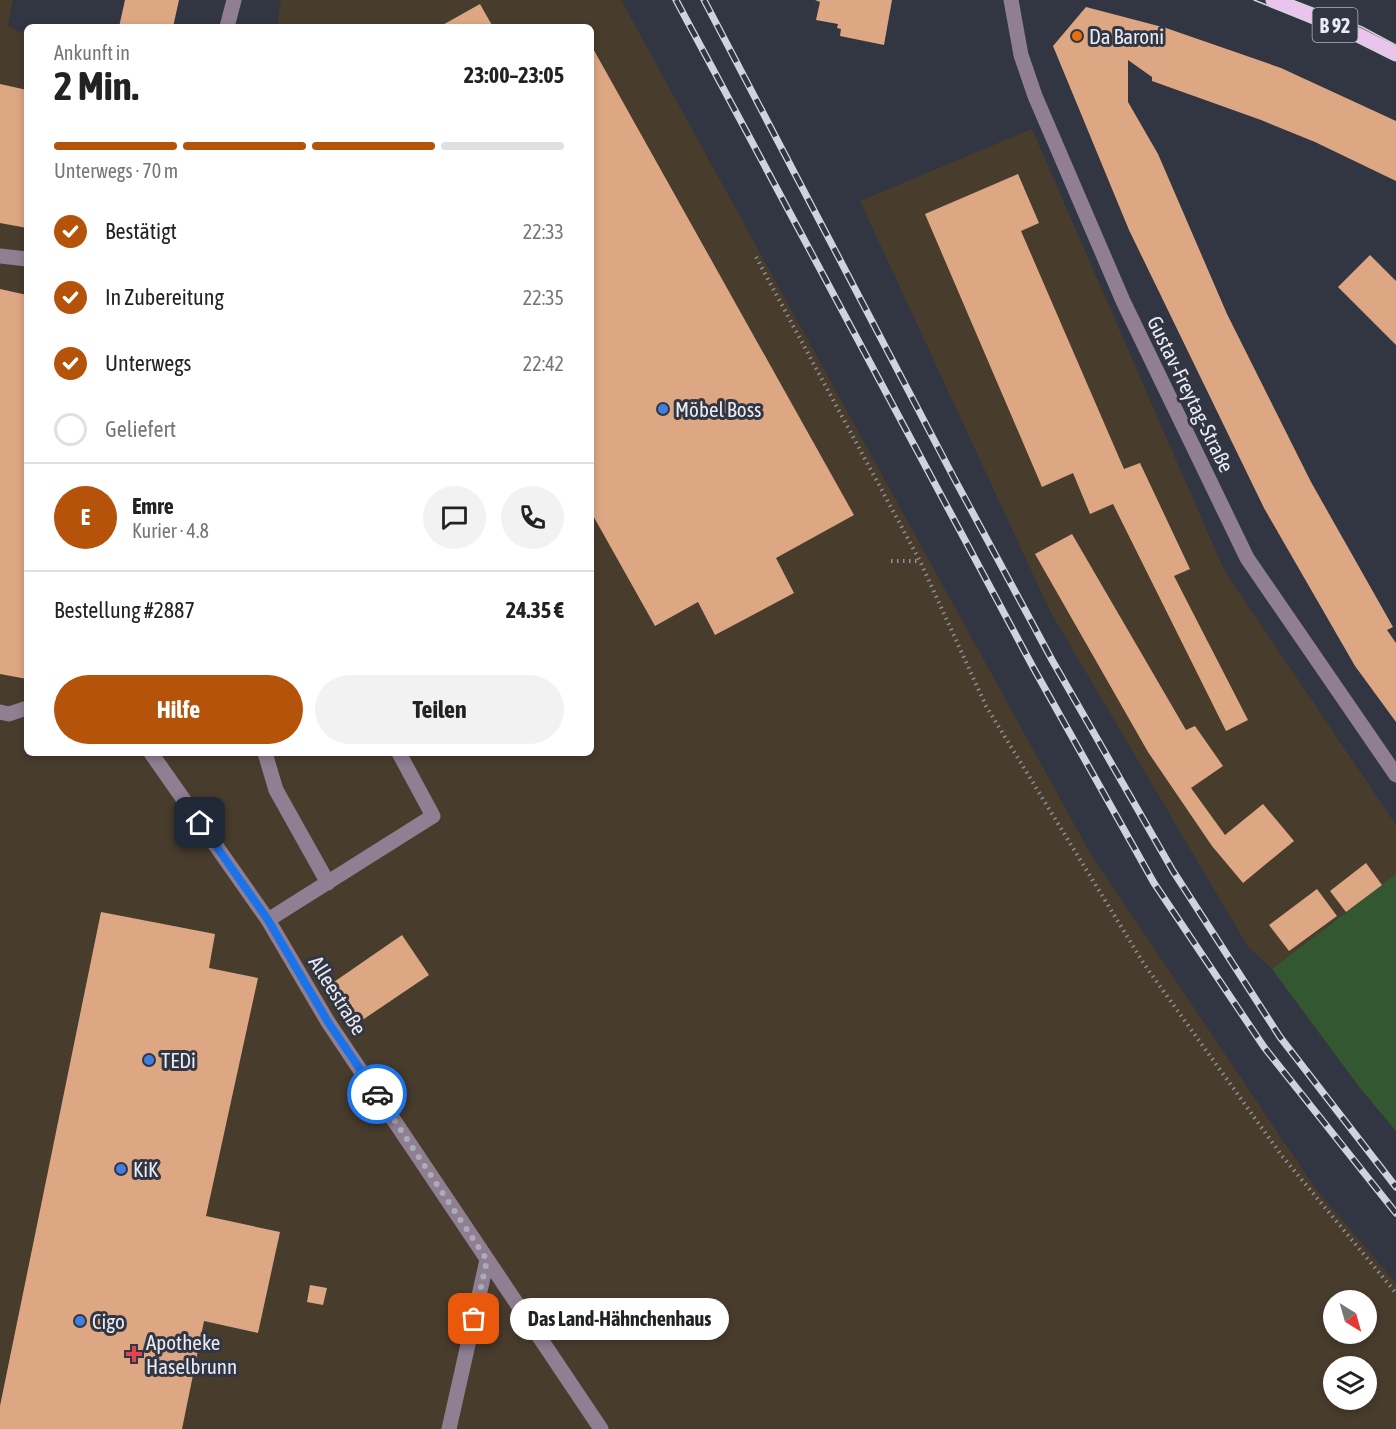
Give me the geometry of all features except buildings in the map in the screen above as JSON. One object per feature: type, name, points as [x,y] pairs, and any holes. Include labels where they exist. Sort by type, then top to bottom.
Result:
[{"type":"main road","name":"B 92","points":[[1273,0],[1358,34],[1396,54]]},
{"type":"street","points":[[228,24],[234,0]]},
{"type":"street","name":"Gustav-Freytag-Straße","points":[[1011,0],[1021,55],[1035,96],[1123,301],[1247,558],[1396,775]]},
{"type":"street","points":[[0,256],[24,259]]},
{"type":"street","points":[[0,711],[9,714],[24,709]]},
{"type":"street","name":"Alleestraße","points":[[153,756],[268,920],[328,1022],[601,1429]]},
{"type":"street","points":[[266,756],[276,790],[328,883]]},
{"type":"street","points":[[268,920],[433,816],[401,756]]},
{"type":"street","points":[[449,1429],[487,1260]]},
{"type":"path","points":[[756,256],[920,561],[986,706],[1144,964],[1282,1156],[1396,1293]]},
{"type":"path","points":[[891,561],[920,561]]},
{"type":"shaded area","points":[[0,0],[13,0],[8,26],[19,32],[24,31],[24,756],[594,756],[594,24],[277,24],[281,0],[621,0],[1090,853],[1315,1188],[1396,1283],[1396,1429],[0,1429]]},
{"type":"shaded area","points":[[1032,129],[1224,570],[1396,825],[1396,874],[1272,969],[1248,947],[1050,611],[860,201]]},
{"type":"green space","points":[[1396,874],[1396,1131],[1360,1088],[1272,969]]},
{"type":"tram line","points":[[1254,0],[1355,40],[1396,60]]},
{"type":"tram line","points":[[1292,0],[1362,27],[1396,45]]},
{"type":"railway","points":[[676,0],[1034,669],[1154,883],[1264,1047],[1396,1213]]},
{"type":"railway","points":[[704,0],[954,478],[1052,660],[1173,871],[1280,1037],[1396,1187]]},
{"type":"way so far","points":[[377,1094],[487,1260],[474,1319]]},
{"type":"place","name":"Da Baroni","points":[[1077,36]]},
{"type":"place","name":"Möbel Boss","points":[[663,409]]},
{"type":"place","name":"TEDi","points":[[149,1060]]},
{"type":"place","name":"KiK","points":[[121,1169]]},
{"type":"place","name":"Das Land-Hähnchenhaus","points":[[474,1319]]},
{"type":"place","name":"Cigo","points":[[80,1321]]},
{"type":"place","name":"Apotheke Haselbrunn","points":[[134,1354]]},
{"type":"route","points":[[200,823],[268,920],[328,1022],[377,1094]]}]
